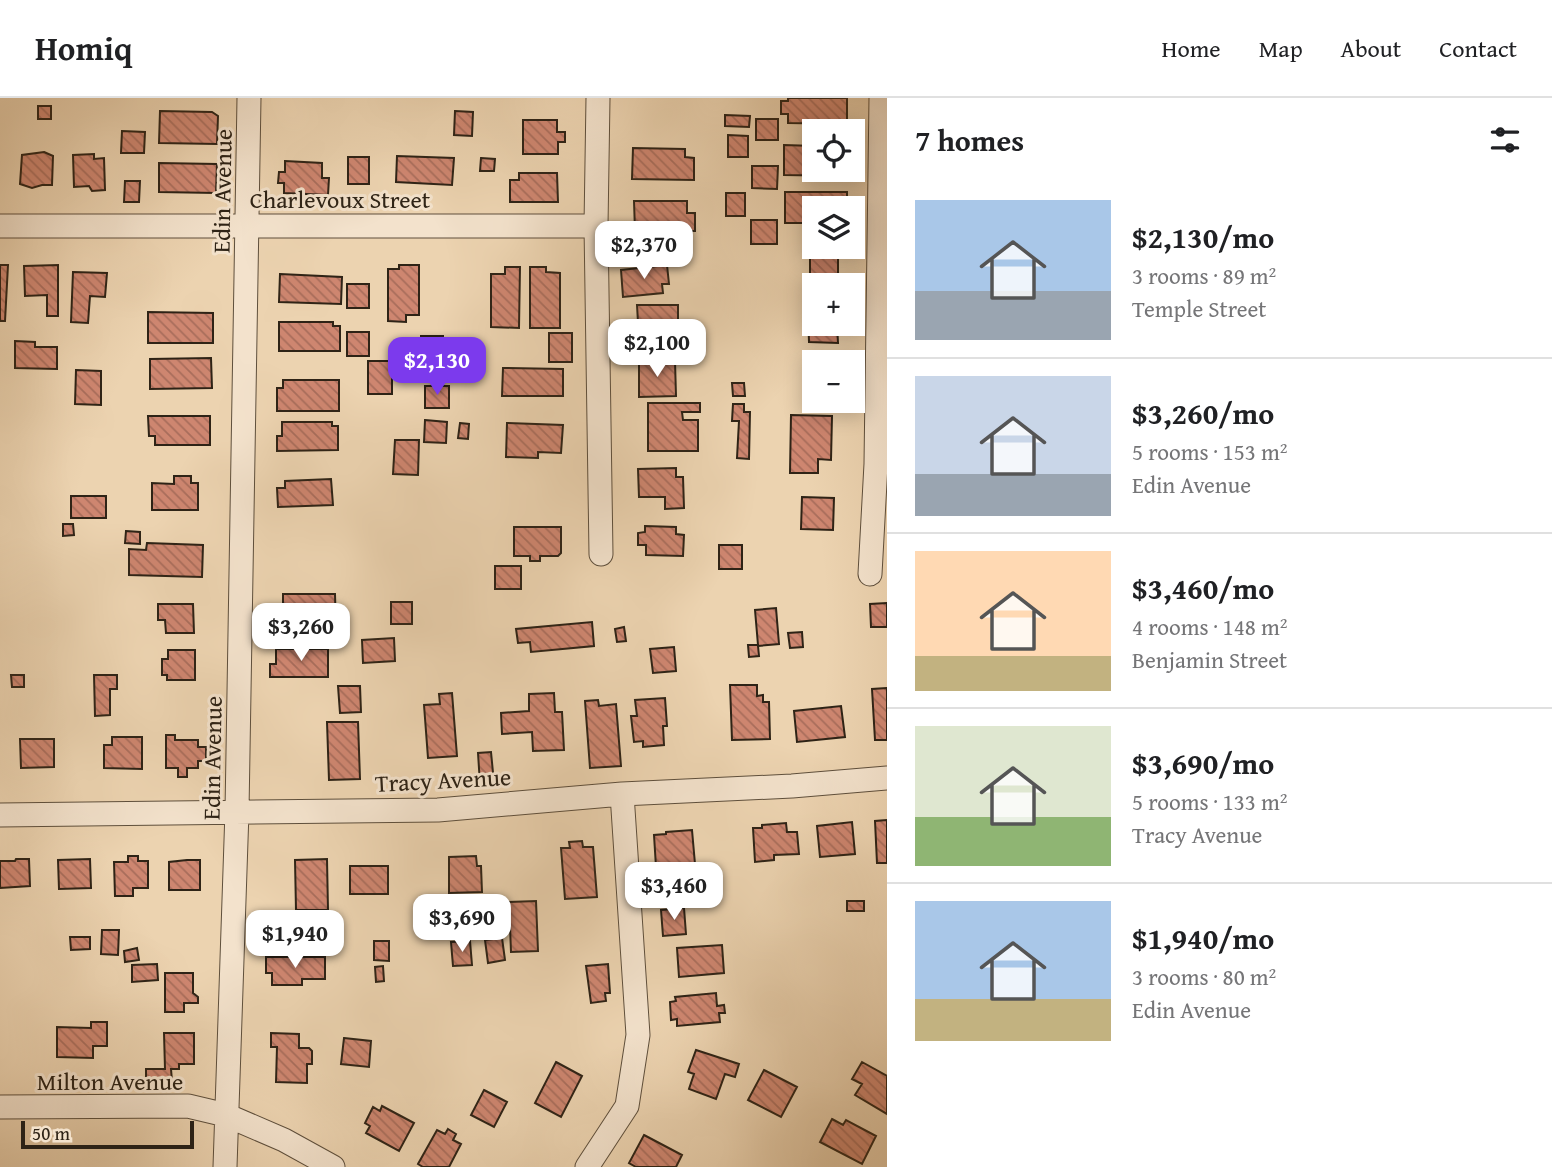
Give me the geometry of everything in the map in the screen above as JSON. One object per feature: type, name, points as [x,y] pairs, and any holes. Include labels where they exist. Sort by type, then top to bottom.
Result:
[{"type":"street","name":"Edin Avenue","points":[[225,1167],[237,811],[250,98]]},
{"type":"street","points":[[598,98],[596,226],[600,554]]},
{"type":"street","points":[[870,574],[882,464],[884,201],[881,98]]},
{"type":"street","name":"Charlevoux Street","points":[[0,226],[596,226]]},
{"type":"street","name":"Tracy Avenue","points":[[0,815],[438,810],[622,794],[792,786],[887,778]]},
{"type":"street","points":[[587,1167],[627,1105],[638,1035],[622,794]]},
{"type":"street","name":"Milton Avenue","points":[[0,1107],[188,1106],[226,1115],[284,1140],[333,1167]]},
{"type":"building","points":[[788,98],[847,98],[847,119],[802,119],[802,123],[788,123],[788,114],[781,114],[781,101],[788,101]]},
{"type":"building","points":[[38,106],[51,106],[51,119],[38,119]]},
{"type":"building","points":[[160,111],[212,112],[218,116],[217,144],[159,143]]},
{"type":"building","points":[[455,111],[473,112],[472,136],[454,135]]},
{"type":"building","points":[[725,115],[750,116],[749,127],[725,126]]},
{"type":"building","points":[[756,119],[778,119],[778,140],[756,140]]},
{"type":"building","points":[[523,120],[557,120],[557,132],[565,132],[565,142],[558,142],[558,154],[523,154]]},
{"type":"building","points":[[122,131],[145,132],[144,153],[121,153]]},
{"type":"building","points":[[728,135],[748,136],[748,157],[728,157]]},
{"type":"building","points":[[784,145],[802,146],[802,175],[784,175]]},
{"type":"building","points":[[633,148],[685,149],[685,157],[694,158],[694,180],[632,179]]},
{"type":"building","points":[[44,152],[53,156],[52,185],[32,188],[20,184],[22,155]]},
{"type":"building","points":[[94,154],[94,159],[104,158],[105,190],[92,191],[89,186],[74,187],[73,155]]},
{"type":"building","points":[[397,156],[454,158],[452,185],[396,182]]},
{"type":"building","points":[[348,157],[369,157],[369,184],[348,184]]},
{"type":"building","points":[[481,158],[495,159],[494,171],[480,171]]},
{"type":"building","points":[[285,161],[322,163],[322,178],[329,178],[328,195],[284,193],[284,183],[278,183],[279,172],[285,172]]},
{"type":"building","points":[[159,163],[217,164],[216,193],[159,192]]},
{"type":"building","points":[[752,166],[778,166],[777,189],[752,188]]},
{"type":"building","points":[[519,173],[557,173],[558,202],[510,202],[510,180],[519,180]]},
{"type":"building","points":[[125,181],[140,181],[139,202],[124,202]]},
{"type":"building","points":[[785,192],[847,192],[847,196],[802,196],[802,223],[785,223]]},
{"type":"building","points":[[726,193],[745,193],[745,216],[726,216]]},
{"type":"building","points":[[634,201],[687,201],[687,213],[695,213],[695,231],[635,231]]},
{"type":"building","points":[[751,220],[777,220],[777,244],[751,244]]},
{"type":"building","points":[[810,259],[838,259],[838,273],[810,273]]},
{"type":"building","points":[[0,265],[8,265],[5,321],[0,321]]},
{"type":"building","points":[[58,265],[58,316],[47,316],[47,295],[25,296],[24,266]]},
{"type":"building","points":[[399,265],[419,265],[419,315],[406,315],[406,322],[388,321],[388,269],[399,269]]},
{"type":"building","points":[[667,265],[669,284],[662,284],[663,293],[623,297],[621,270]]},
{"type":"building","points":[[505,267],[520,267],[519,328],[491,327],[491,274],[505,274]]},
{"type":"building","points":[[530,267],[546,267],[546,272],[560,273],[560,328],[530,328]]},
{"type":"building","points":[[73,272],[107,273],[105,297],[90,296],[88,323],[71,322]]},
{"type":"building","points":[[280,274],[342,277],[341,304],[279,302]]},
{"type":"building","points":[[347,284],[369,284],[369,308],[347,308]]},
{"type":"building","points":[[637,305],[678,305],[678,320],[671,320],[671,339],[639,340]]},
{"type":"building","points":[[148,312],[213,313],[213,343],[148,343]]},
{"type":"building","points":[[279,322],[333,322],[333,326],[340,326],[340,351],[279,351]]},
{"type":"building","points":[[347,332],[369,332],[369,356],[347,356]]},
{"type":"building","points":[[549,333],[572,333],[572,362],[549,362]]},
{"type":"building","points":[[421,336],[443,336],[443,360],[421,360]]},
{"type":"building","points":[[809,336],[838,336],[838,343],[809,342]]},
{"type":"building","points":[[15,341],[35,342],[35,347],[57,347],[57,369],[15,368]]},
{"type":"building","points":[[211,358],[212,388],[150,389],[150,359]]},
{"type":"building","points":[[368,361],[392,361],[392,394],[368,394]]},
{"type":"building","points":[[675,361],[676,396],[639,397],[639,362]]},
{"type":"building","points":[[503,368],[563,369],[563,396],[502,396]]},
{"type":"building","points":[[76,370],[101,371],[101,405],[75,404]]},
{"type":"building","points":[[283,380],[339,380],[339,411],[277,411],[277,388],[283,388]]},
{"type":"building","points":[[732,383],[744,383],[745,396],[733,396]]},
{"type":"building","points":[[425,386],[449,386],[449,408],[425,408]]},
{"type":"building","points":[[648,403],[700,403],[700,412],[682,412],[683,420],[698,420],[698,451],[648,451]]},
{"type":"building","points":[[733,404],[744,404],[744,412],[750,412],[749,459],[737,458],[739,421],[732,421]]},
{"type":"building","points":[[791,415],[832,416],[831,460],[818,459],[818,473],[790,473]]},
{"type":"building","points":[[148,416],[210,416],[210,445],[155,445],[155,436],[149,436]]},
{"type":"building","points":[[425,420],[447,422],[446,443],[424,442]]},
{"type":"building","points":[[282,422],[332,422],[332,426],[338,426],[338,450],[277,451],[277,436],[282,436]]},
{"type":"building","points":[[460,423],[469,424],[468,439],[458,438]]},
{"type":"building","points":[[507,423],[563,425],[561,453],[538,452],[538,458],[506,457]]},
{"type":"building","points":[[395,440],[419,440],[418,475],[393,474]]},
{"type":"building","points":[[676,468],[676,477],[683,477],[684,508],[665,509],[665,497],[639,497],[638,469]]},
{"type":"building","points":[[174,476],[191,476],[191,483],[198,483],[198,510],[152,510],[152,483],[174,484]]},
{"type":"building","points":[[331,479],[333,505],[278,507],[277,488],[285,488],[285,481]]},
{"type":"building","points":[[71,496],[106,496],[106,518],[71,518]]},
{"type":"building","points":[[802,497],[834,498],[833,530],[801,529]]},
{"type":"building","points":[[63,524],[73,524],[74,535],[63,536]]},
{"type":"building","points":[[645,526],[676,527],[676,534],[684,535],[683,556],[646,555],[646,545],[638,545],[638,533],[645,532]]},
{"type":"building","points":[[514,527],[561,527],[561,553],[558,556],[540,556],[540,561],[530,561],[530,556],[514,556]]},
{"type":"building","points":[[126,531],[140,532],[140,544],[125,543]]},
{"type":"building","points":[[147,543],[203,545],[202,577],[129,575],[129,549],[146,550]]},
{"type":"building","points":[[719,545],[742,545],[742,569],[719,569]]},
{"type":"building","points":[[495,566],[521,566],[521,589],[495,589]]},
{"type":"building","points":[[283,594],[335,594],[336,630],[291,630],[291,627],[283,627]]},
{"type":"building","points":[[391,602],[412,602],[412,624],[391,624]]},
{"type":"building","points":[[887,603],[887,627],[871,627],[870,604]]},
{"type":"building","points":[[158,604],[193,604],[194,633],[166,633],[165,620],[158,620]]},
{"type":"building","points":[[776,608],[779,644],[758,646],[759,656],[749,657],[748,645],[758,645],[755,610]]},
{"type":"building","points":[[592,622],[594,646],[531,652],[530,642],[518,643],[516,629]]},
{"type":"building","points":[[624,627],[626,641],[617,642],[615,629]]},
{"type":"building","points":[[802,632],[803,647],[790,648],[788,633]]},
{"type":"building","points":[[394,638],[395,661],[363,663],[362,640]]},
{"type":"building","points":[[674,647],[676,671],[653,673],[650,649]]},
{"type":"building","points":[[276,649],[328,649],[328,677],[270,677],[270,664],[276,664]]},
{"type":"building","points":[[168,650],[195,650],[195,680],[167,680],[167,675],[162,675],[162,659],[168,659]]},
{"type":"building","points":[[11,675],[24,675],[24,687],[12,687]]},
{"type":"building","points":[[94,675],[117,675],[117,689],[110,689],[110,715],[95,716]]},
{"type":"building","points":[[730,685],[757,685],[757,696],[763,695],[763,702],[769,702],[770,739],[732,740]]},
{"type":"building","points":[[338,686],[360,686],[361,712],[340,713]]},
{"type":"building","points":[[887,688],[887,740],[875,740],[872,689]]},
{"type":"building","points":[[452,693],[457,756],[428,758],[424,705],[440,704],[439,694]]},
{"type":"building","points":[[554,693],[555,712],[562,712],[564,750],[533,751],[532,732],[502,734],[501,713],[529,711],[529,694]]},
{"type":"building","points":[[665,698],[667,726],[663,726],[664,745],[643,747],[643,741],[634,742],[631,716],[637,716],[635,700]]},
{"type":"building","points":[[598,700],[599,706],[616,704],[621,766],[590,768],[585,701]]},
{"type":"building","points":[[841,706],[845,737],[797,742],[794,711]]},
{"type":"building","points":[[327,722],[358,722],[360,779],[329,780]]},
{"type":"building","points":[[166,735],[175,735],[175,740],[198,740],[198,747],[206,747],[206,761],[198,761],[198,768],[187,768],[187,777],[178,777],[178,768],[166,768]]},
{"type":"building","points":[[112,737],[142,737],[142,769],[104,768],[104,745],[112,745]]},
{"type":"building","points":[[20,739],[54,739],[54,767],[21,768]]},
{"type":"building","points":[[491,752],[494,783],[480,784],[478,753]]},
{"type":"building","points":[[887,820],[887,863],[877,863],[875,821]]},
{"type":"building","points":[[852,822],[855,854],[820,857],[817,826]]},
{"type":"building","points":[[786,823],[787,832],[797,832],[799,854],[774,855],[774,860],[755,862],[753,828]]},
{"type":"building","points":[[692,830],[695,864],[677,865],[678,873],[661,874],[661,867],[656,867],[654,835]]},
{"type":"building","points":[[582,841],[583,847],[593,847],[597,897],[565,899],[561,848],[570,848],[569,842]]},
{"type":"building","points":[[128,856],[138,856],[138,861],[148,861],[148,888],[133,888],[133,896],[115,896],[114,862],[128,862]]},
{"type":"building","points":[[476,856],[477,866],[481,866],[482,892],[449,893],[449,857]]},
{"type":"building","points":[[29,859],[30,886],[0,888],[0,861]]},
{"type":"building","points":[[90,859],[91,888],[59,889],[58,860]]},
{"type":"building","points":[[327,859],[328,910],[296,910],[295,860]]},
{"type":"building","points":[[200,860],[200,890],[169,890],[169,862]]},
{"type":"building","points":[[350,866],[388,866],[388,894],[350,894]]},
{"type":"building","points":[[536,901],[538,951],[511,952],[509,902]]},
{"type":"building","points":[[847,901],[864,901],[864,911],[847,911]]},
{"type":"building","points":[[684,908],[686,934],[663,936],[661,910]]},
{"type":"building","points":[[324,916],[337,917],[336,943],[323,943]]},
{"type":"building","points":[[102,930],[119,930],[118,955],[101,954]]},
{"type":"building","points":[[70,937],[90,937],[90,949],[71,950]]},
{"type":"building","points":[[502,938],[505,960],[488,963],[485,940]]},
{"type":"building","points":[[374,941],[389,941],[389,961],[374,960]]},
{"type":"building","points":[[470,941],[472,965],[453,966],[451,942]]},
{"type":"building","points":[[722,945],[724,973],[679,977],[677,948]]},
{"type":"building","points":[[137,948],[139,960],[125,962],[124,951]]},
{"type":"building","points":[[266,957],[325,957],[325,979],[302,979],[302,985],[272,985],[272,973],[266,973]]},
{"type":"building","points":[[157,964],[158,980],[132,982],[132,965]]},
{"type":"building","points":[[608,964],[610,993],[605,993],[606,1001],[591,1003],[586,966]]},
{"type":"building","points":[[383,966],[384,981],[376,982],[375,967]]},
{"type":"building","points":[[165,973],[193,973],[193,993],[198,997],[198,1003],[184,1003],[184,1012],[165,1012]]},
{"type":"building","points":[[716,993],[717,1006],[724,1005],[725,1013],[719,1013],[720,1022],[677,1026],[677,1019],[671,1020],[670,1002],[676,1001],[675,997]]},
{"type":"building","points":[[91,1022],[107,1022],[107,1046],[93,1046],[93,1058],[57,1057],[57,1027],[91,1028]]},
{"type":"building","points":[[164,1033],[194,1033],[194,1064],[179,1064],[179,1069],[171,1069],[172,1081],[146,1081],[146,1069],[165,1069]]},
{"type":"building","points":[[271,1033],[299,1034],[299,1048],[309,1048],[312,1051],[312,1064],[307,1064],[307,1083],[276,1082],[277,1047],[271,1047]]},
{"type":"building","points":[[344,1038],[371,1041],[369,1067],[341,1064]]},
{"type":"building","points":[[696,1050],[739,1064],[735,1077],[725,1074],[716,1099],[689,1089],[694,1074],[688,1072]]},
{"type":"building","points":[[556,1062],[582,1076],[561,1117],[535,1103]]},
{"type":"building","points":[[862,1062],[887,1076],[887,1114],[855,1095],[862,1084],[852,1079]]},
{"type":"building","points":[[764,1070],[797,1087],[781,1117],[748,1100]]},
{"type":"building","points":[[484,1090],[507,1102],[494,1127],[471,1115]]},
{"type":"building","points":[[382,1106],[414,1123],[399,1151],[366,1133],[370,1126],[365,1123],[373,1107],[380,1111]]},
{"type":"building","points":[[832,1119],[843,1125],[846,1120],[876,1136],[862,1164],[820,1142]]},
{"type":"building","points":[[448,1129],[456,1134],[453,1140],[461,1144],[449,1167],[423,1167],[418,1164],[437,1130],[445,1134]]},
{"type":"building","points":[[644,1135],[682,1155],[676,1167],[636,1167],[629,1163]]}]
